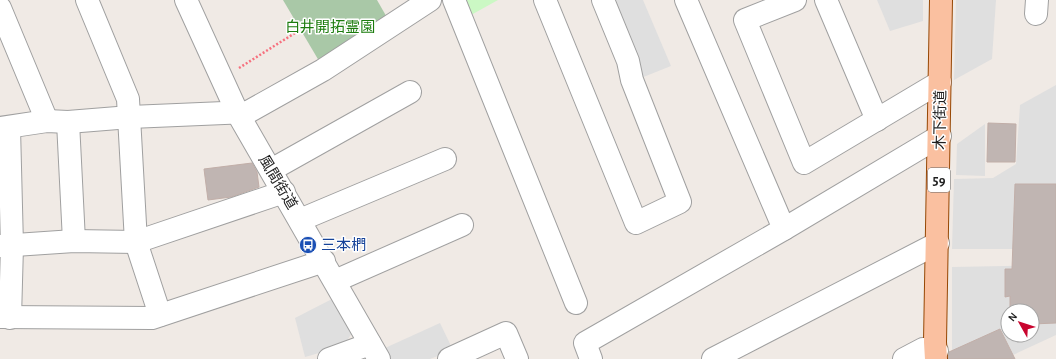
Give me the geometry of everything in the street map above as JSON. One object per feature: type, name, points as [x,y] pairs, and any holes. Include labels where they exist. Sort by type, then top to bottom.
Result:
[{"type":"main road","name":"木下街道","points":[[937,355],[935,342],[940,136],[941,0]]},
{"type":"street","points":[[87,0],[128,99],[136,242],[160,315]]},
{"type":"street","points":[[454,0],[576,302]]},
{"type":"street","points":[[545,0],[636,223],[680,202],[632,80],[624,48],[603,0]]},
{"type":"street","points":[[686,0],[784,229]]},
{"type":"street","points":[[795,0],[745,20],[804,163],[940,82]]},
{"type":"street","points":[[826,0],[877,120]]},
{"type":"street","name":"風間街道","points":[[188,1],[238,114],[375,351]]},
{"type":"street","points":[[324,261],[152,318],[5,317],[6,246],[4,128],[58,122],[130,117],[238,114],[248,112],[323,70],[422,2]]},
{"type":"street","points":[[0,8],[58,122],[74,241]]},
{"type":"street","points":[[271,170],[410,92]]},
{"type":"street","points":[[591,359],[585,343],[784,229],[940,136]]},
{"type":"street","points":[[300,220],[445,159]]},
{"type":"street","points":[[6,246],[74,241],[136,242],[284,192]]},
{"type":"street","points":[[335,281],[462,225]]},
{"type":"street","points":[[713,359],[938,243]]},
{"type":"street","points":[[449,359],[506,332],[517,359]]},
{"type":"street","points":[[904,359],[923,349],[937,355]]},
{"type":"street","points":[[329,359],[375,351]]},
{"type":"path","points":[[222,78],[296,33]]},
{"type":"green space","name":"白井開拓霊園","points":[[283,0],[377,0],[389,21],[322,66]]},
{"type":"green space","points":[[463,0],[498,0],[471,15]]},
{"type":"shaded area","points":[[608,0],[643,0],[671,66],[641,78]]},
{"type":"shaded area","points":[[877,0],[923,0],[923,21],[890,31]]},
{"type":"shaded area","points":[[956,0],[996,0],[992,59],[954,80]]},
{"type":"shaded area","points":[[1056,85],[1056,184],[1015,184],[1013,249],[952,249],[954,179],[993,178],[1016,164],[1020,105]]},
{"type":"shaded area","points":[[985,124],[985,176],[956,175],[957,144]]},
{"type":"shaded area","points":[[1056,265],[1056,335],[1040,342],[1040,303],[1000,303],[1000,329],[952,351],[952,267]]},
{"type":"shaded area","points":[[332,299],[353,331],[344,346],[305,357],[295,318]]},
{"type":"shaded area","points":[[440,323],[453,350],[430,359],[391,359],[385,348]]},
{"type":"shaded area","points":[[1007,343],[1039,343],[1013,355]]},
{"type":"building","points":[[988,123],[1016,124],[1015,162],[987,162]]},
{"type":"building","points":[[252,163],[257,172],[259,187],[231,197],[208,200],[204,169]]},
{"type":"building","points":[[1015,184],[1056,184],[1056,323],[1040,324],[1040,303],[1010,303],[1010,296],[1005,297],[1005,269],[1012,269]]},
{"type":"building","points":[[1000,329],[1000,343],[1007,343],[1015,359],[948,359],[949,352]]},
{"type":"place","name":"三本椚","points":[[308,245]]}]
